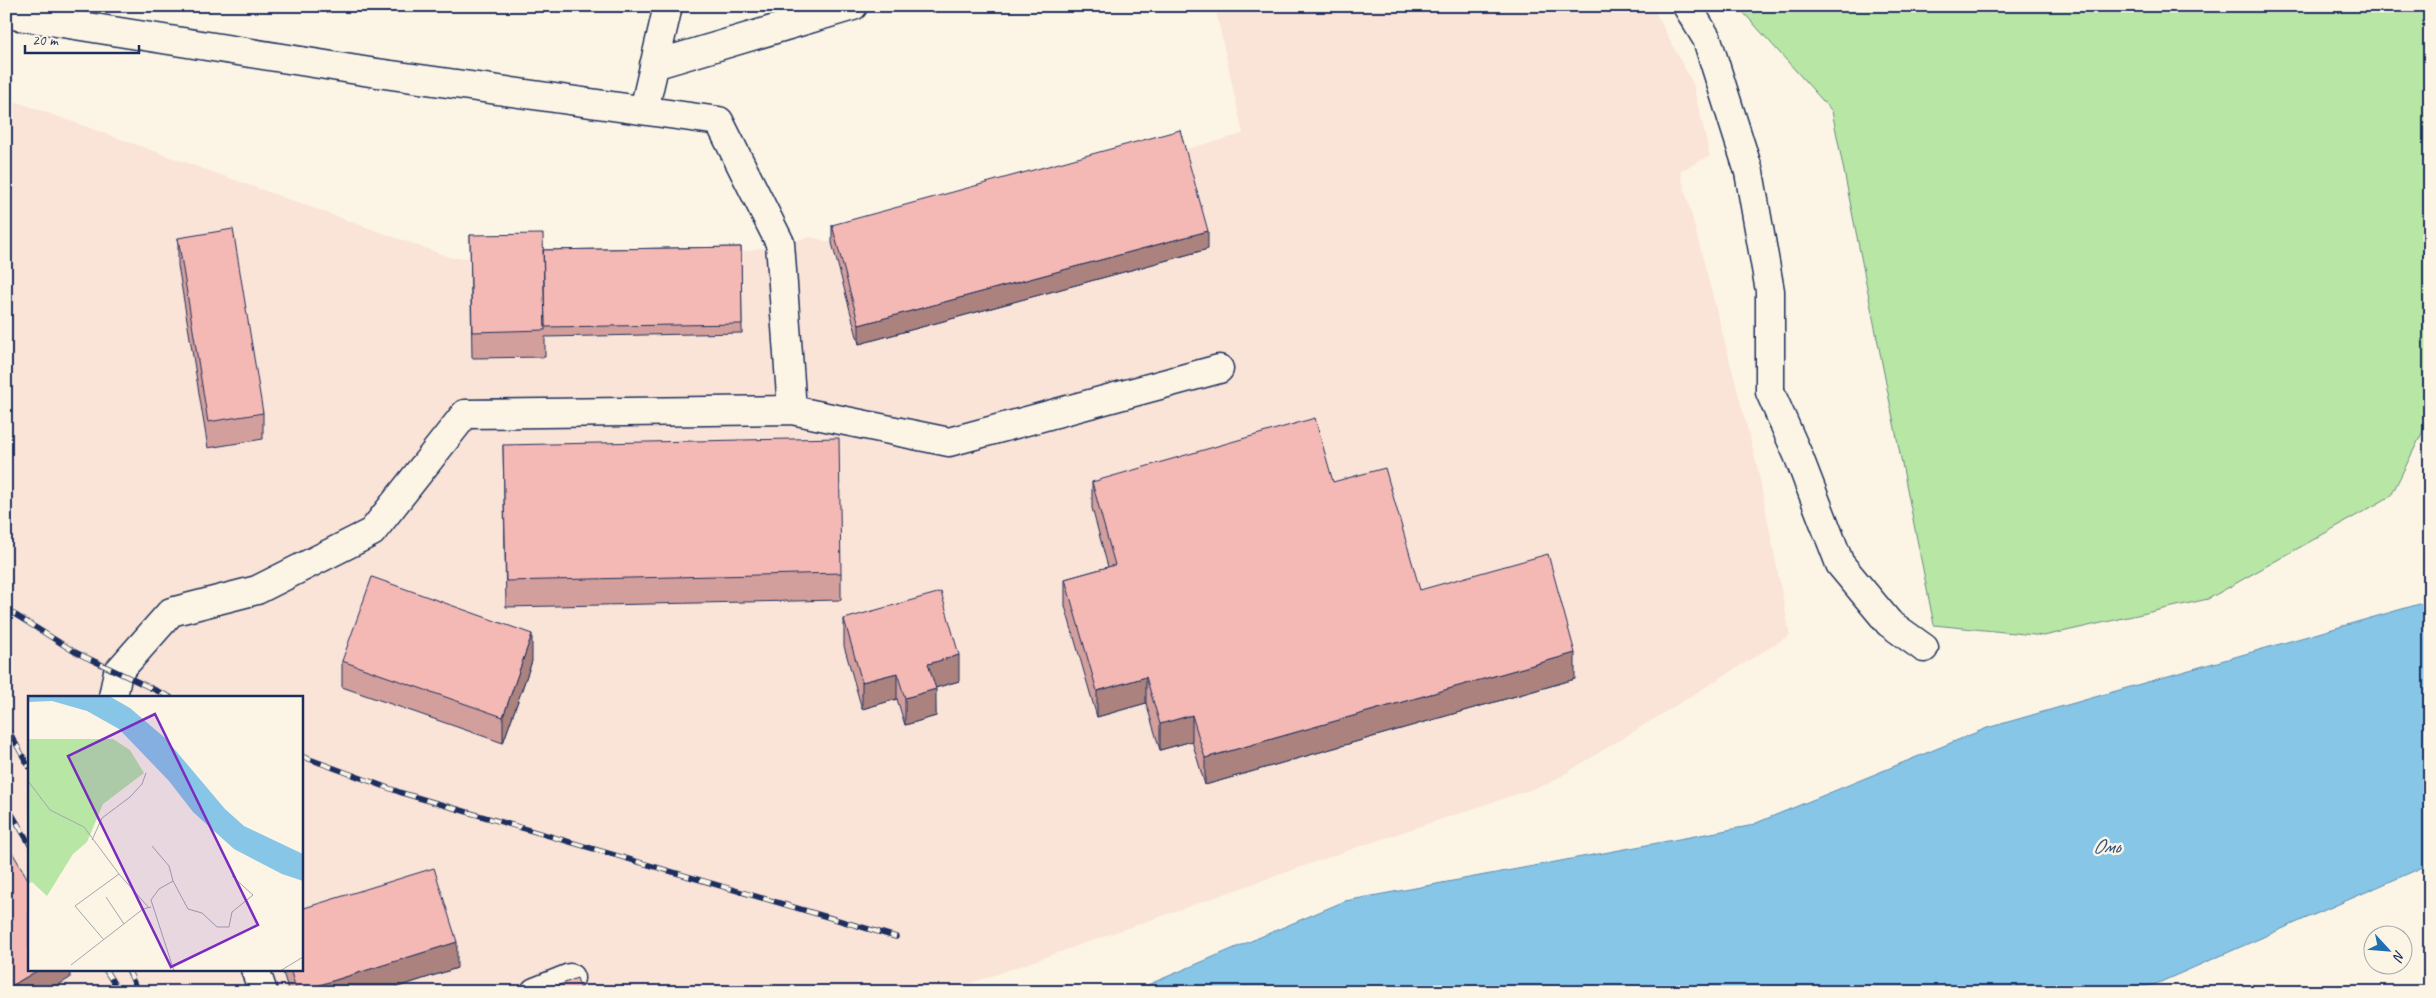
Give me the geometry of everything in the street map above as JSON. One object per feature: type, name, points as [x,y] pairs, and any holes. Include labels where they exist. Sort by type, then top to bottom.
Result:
[{"type":"street","points":[[644,110],[668,6]]},
{"type":"street","points":[[654,65],[853,6]]},
{"type":"street","points":[[1687,6],[1706,39],[1749,172],[1770,291],[1770,392],[1798,455],[1840,564],[1889,623],[1924,648]]},
{"type":"street","points":[[6,14],[370,72],[720,121],[780,244],[792,410]]},
{"type":"street","points":[[113,696],[118,672],[171,612],[257,590],[372,532],[465,414],[792,410],[949,442],[1219,368]]},
{"type":"street","points":[[255,970],[263,992]]},
{"type":"street","points":[[535,992],[570,978]]},
{"type":"shaded area","points":[[1215,6],[1652,6],[1693,84],[1710,156],[1680,171],[1757,465],[1790,635],[1550,783],[1355,848],[946,992],[6,992],[6,98],[452,258],[749,251],[811,237],[832,243],[1243,134]]},
{"type":"green space","points":[[1736,6],[2430,6],[2430,417],[2391,496],[2208,599],[2044,636],[1934,625],[1832,111]]},
{"type":"water","name":"Омь","points":[[2430,601],[2430,864],[2156,984],[2123,992],[1131,992],[1345,901],[1749,826],[1987,728]]},
{"type":"building","points":[[1180,130],[1208,231],[859,325],[832,225]]},
{"type":"building","points":[[233,229],[263,413],[208,422],[178,238]]},
{"type":"building","points":[[543,234],[545,330],[472,332],[470,235]]},
{"type":"building","points":[[741,247],[742,324],[545,327],[543,250]]},
{"type":"building","points":[[1315,418],[1333,482],[1385,468],[1420,590],[1548,554],[1575,653],[1205,758],[1192,715],[1160,724],[1146,677],[1097,691],[1065,579],[1115,565],[1092,482]]},
{"type":"building","points":[[839,438],[841,573],[506,581],[503,445]]},
{"type":"building","points":[[372,577],[532,634],[503,717],[342,661]]},
{"type":"building","points":[[941,592],[959,655],[928,664],[936,689],[905,698],[897,673],[862,682],[844,619]]},
{"type":"building","points":[[6,842],[28,879],[28,970],[38,970],[6,989]]},
{"type":"building","points":[[434,868],[457,942],[297,992],[290,970],[302,970],[302,909]]},
{"type":"building","points":[[577,978],[582,992],[542,992]]},
{"type":"railway","points":[[6,609],[75,652],[168,696]]},
{"type":"railway","points":[[6,726],[28,765]]},
{"type":"railway","points":[[302,756],[402,793],[896,937]]},
{"type":"railway","points":[[6,804],[28,841]]},
{"type":"railway","points":[[106,970],[119,992]]},
{"type":"railway","points":[[128,970],[138,992]]}]
